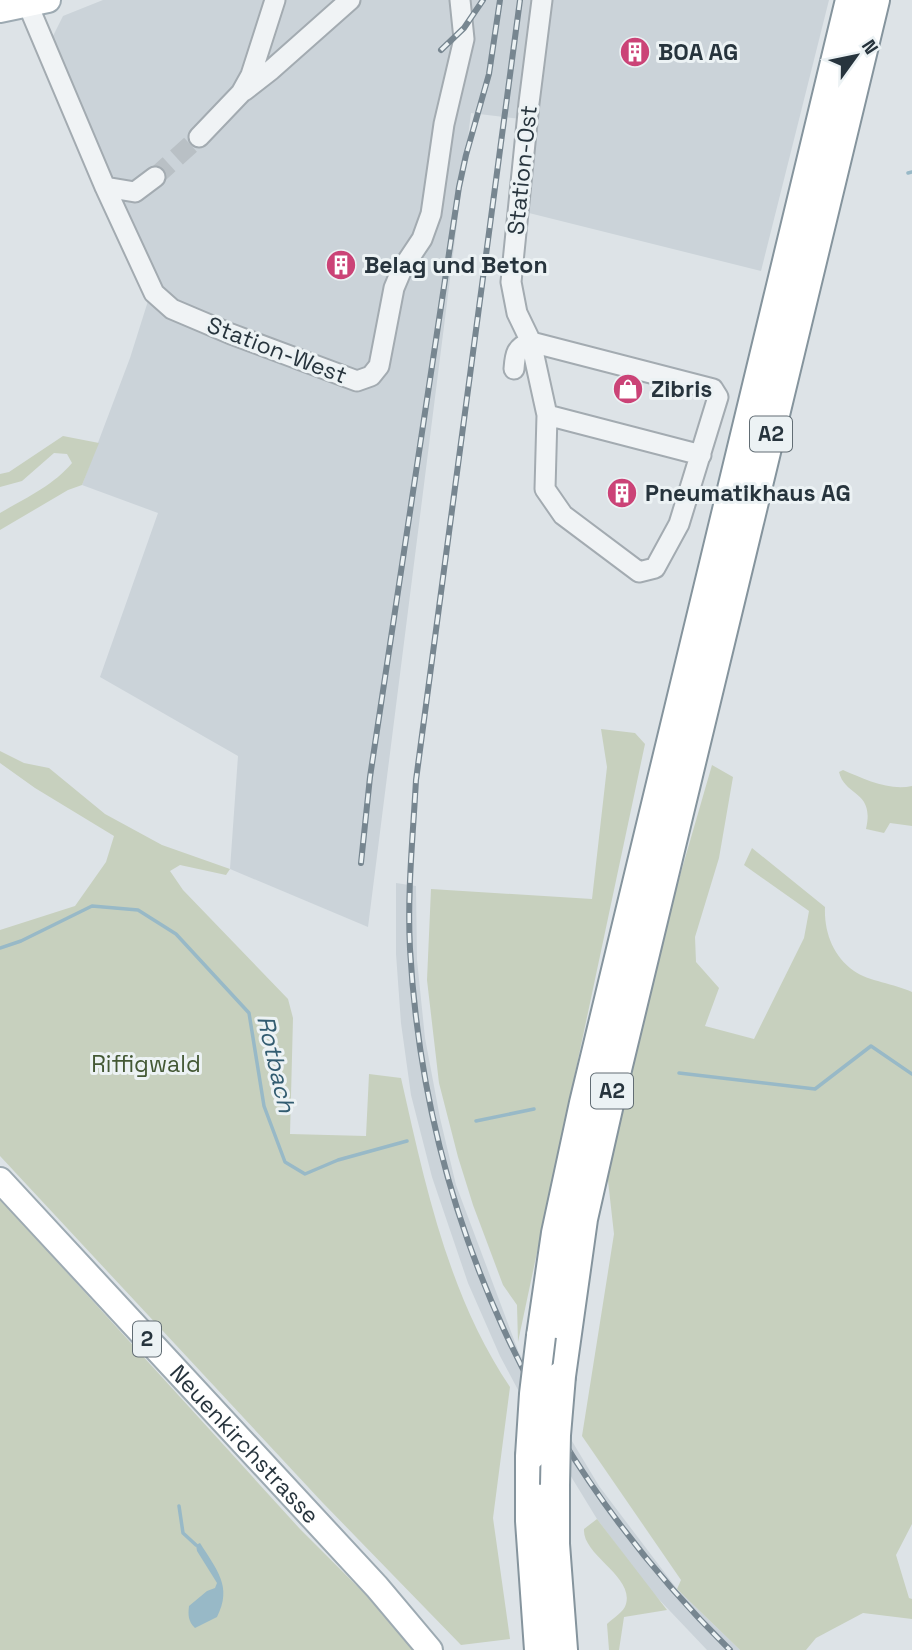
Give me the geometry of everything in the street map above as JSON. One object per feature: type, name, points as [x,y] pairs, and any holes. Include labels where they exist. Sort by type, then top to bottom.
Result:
[{"type":"highway","name":"A2","points":[[538,1650],[530,1521],[530,1456],[541,1336],[572,1217],[850,0]]},
{"type":"highway","name":"A2","points":[[631,960],[841,148],[875,0]]},
{"type":"highway","points":[[841,148],[890,0]]},
{"type":"highway","name":"A2","points":[[563,1650],[555,1544],[556,1435],[572,1217]]},
{"type":"main road","points":[[0,9],[38,2]]},
{"type":"main road","name":"Neuenkirchstrasse","points":[[0,1180],[377,1587],[430,1650]]},
{"type":"street","points":[[241,93],[251,75],[275,0]]},
{"type":"street","points":[[200,137],[241,93],[271,70],[349,0]]},
{"type":"street","name":"Station-West","points":[[38,2],[105,187],[154,293],[172,309],[357,381],[371,376],[379,366],[394,288],[422,239],[431,214],[444,124],[464,39],[460,0]]},
{"type":"street","name":"Station-Ost","points":[[542,0],[528,103],[511,282],[516,313],[531,342],[548,415],[545,489],[563,515],[639,572],[655,568],[679,524],[701,456]]},
{"type":"street","points":[[105,187],[135,192],[155,177]]},
{"type":"street","points":[[514,369],[515,354],[521,345],[531,342],[712,389],[718,397],[701,456],[548,415]]},
{"type":"shaded area","points":[[103,0],[829,0],[761,271],[513,209],[521,119],[471,113],[368,927],[230,869],[238,756],[100,677],[158,513],[82,485],[130,358],[154,282],[51,40],[63,16]]},
{"type":"shaded area","points":[[396,883],[416,886],[417,960],[425,1038],[440,1118],[456,1185],[519,1353],[599,1486],[677,1589],[740,1650],[707,1650],[651,1591],[597,1519],[500,1356],[468,1283],[432,1177],[411,1095],[401,1023],[396,954]]},
{"type":"green space","points":[[63,436],[99,443],[82,485],[68,490],[0,530],[0,513],[48,485],[72,463],[67,454],[54,453],[22,481],[0,487],[0,474],[9,472]]},
{"type":"green space","points":[[601,729],[635,733],[645,744],[518,1342],[517,1305],[503,1285],[473,1205],[439,1083],[427,980],[431,889],[592,899],[607,767]]},
{"type":"green space","name":"Riffigwald","points":[[0,751],[24,763],[49,768],[105,814],[162,845],[230,869],[226,875],[180,865],[170,871],[183,890],[288,999],[293,1018],[290,1134],[366,1136],[369,1074],[401,1078],[441,1238],[470,1315],[488,1352],[510,1387],[493,1518],[510,1639],[461,1645],[322,1502],[0,1156],[0,930],[75,906],[106,862],[114,836],[35,788],[0,763]]},
{"type":"green space","points":[[712,765],[733,777],[719,858],[695,937],[696,962],[719,988],[705,1026],[754,1039],[804,938],[809,911],[744,865],[752,848],[825,907],[831,943],[847,965],[867,977],[912,992],[912,1524],[896,1555],[909,1598],[912,1599],[912,1619],[863,1613],[816,1638],[806,1650],[740,1650],[677,1589],[681,1580],[582,1436],[614,1234],[606,1163],[655,962]]},
{"type":"green space","points":[[843,770],[886,786],[912,786],[912,826],[890,823],[884,833],[866,829],[866,807],[863,800],[842,780],[839,772]]},
{"type":"green space","points":[[0,1199],[300,1529],[421,1650],[0,1650]]},
{"type":"green space","points":[[597,1519],[667,1610],[624,1617],[619,1650],[609,1650],[607,1624],[625,1607],[626,1594],[623,1584],[586,1539],[584,1529]]},
{"type":"water","points":[[200,1543],[217,1570],[223,1596],[217,1617],[195,1628],[189,1618],[189,1606],[215,1588],[217,1583],[197,1551],[196,1545]]},
{"type":"waterway","points":[[908,173],[912,172]]},
{"type":"waterway","name":"Rotbach","points":[[0,948],[21,941],[92,906],[138,910],[176,934],[249,1013],[264,1106],[285,1162],[305,1174],[338,1160],[407,1141]]},
{"type":"waterway","name":"Rotbach","points":[[679,1073],[815,1089],[871,1046],[912,1074]]},
{"type":"waterway","name":"Rotbach","points":[[476,1121],[534,1109]]},
{"type":"waterway","points":[[179,1506],[183,1533],[196,1545]]},
{"type":"tunnel","points":[[155,177],[199,137]]},
{"type":"railway","points":[[441,50],[464,28],[483,0]]},
{"type":"railway","points":[[361,863],[370,777],[459,187],[489,74],[500,0]]},
{"type":"railway","points":[[520,0],[416,780],[409,928],[420,1049],[439,1146],[467,1239],[504,1330],[549,1417],[602,1499],[662,1577],[730,1650]]},
{"type":"place","name":"BOA AG","points":[[635,52]]},
{"type":"place","name":"Belag und Beton","points":[[341,265]]},
{"type":"place","name":"Zibris","points":[[628,389]]},
{"type":"place","name":"Pneumatikhaus AG","points":[[622,493]]}]
